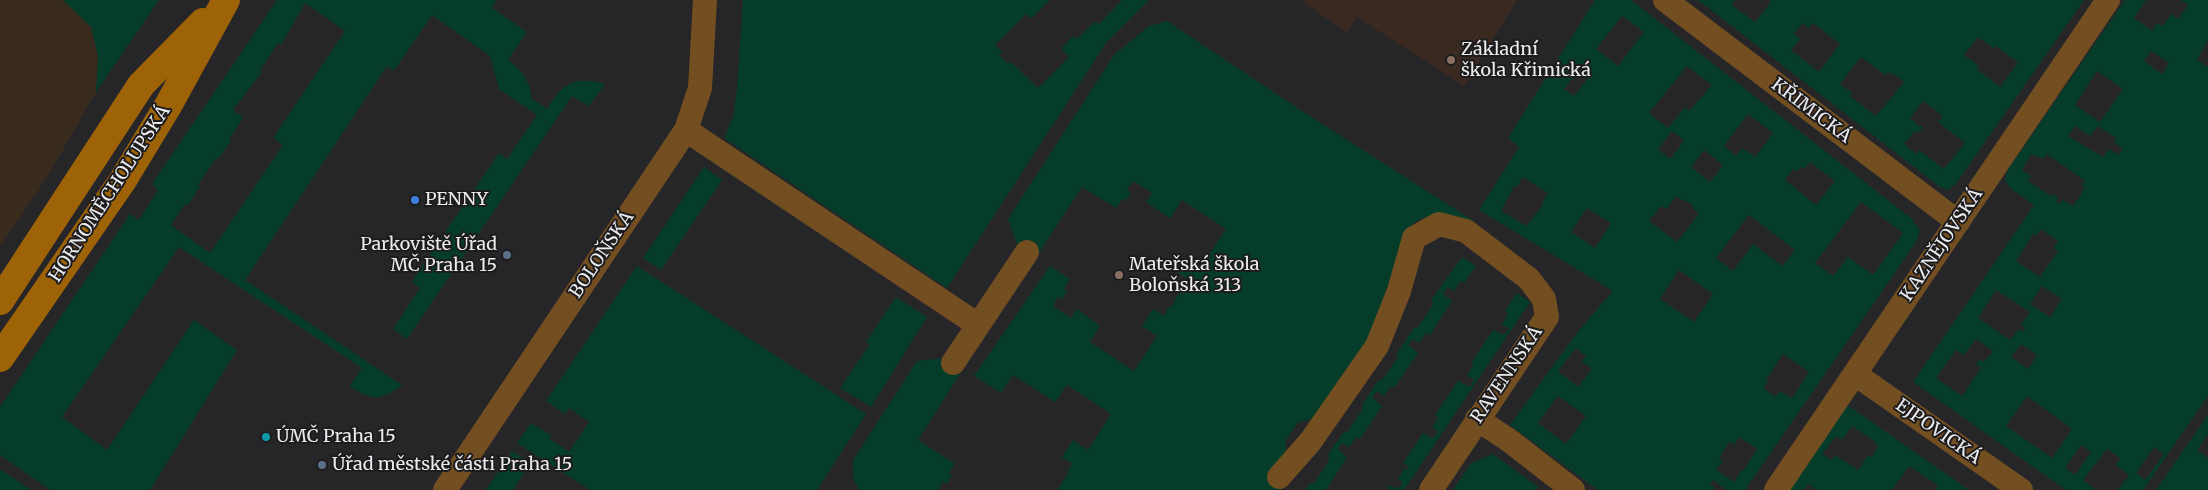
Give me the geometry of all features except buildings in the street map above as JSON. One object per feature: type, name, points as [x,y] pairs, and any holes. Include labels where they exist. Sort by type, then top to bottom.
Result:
[{"type":"street","name":"HORNOMĚCHOLUPSKÁ","points":[[0,302],[141,85],[225,0]]},
{"type":"street","name":"HORNOMĚCHOLUPSKÁ","points":[[0,358],[123,180],[169,104],[225,0]]},
{"type":"street","name":"BOLOŇSKÁ","points":[[445,490],[686,130],[700,88],[705,0]]},
{"type":"street","name":"KŘIMICKÁ","points":[[1665,0],[1958,222]]},
{"type":"street","name":"KAZNĚJOVSKÁ","points":[[1776,490],[2108,0]]},
{"type":"street","points":[[686,130],[978,325]]},
{"type":"street","name":"RAVENNSKÁ","points":[[1279,477],[1310,442],[1377,346],[1399,291],[1414,238],[1439,224],[1466,231],[1529,279],[1544,299],[1546,317],[1430,490]]},
{"type":"street","points":[[953,363],[1027,252]]},
{"type":"street","name":"EJPOVICKÁ","points":[[1855,374],[2021,490]]},
{"type":"street","points":[[1477,420],[1510,441],[1573,490]]},
{"type":"shaded area","points":[[0,0],[63,0],[91,26],[98,56],[96,92],[48,176],[0,247]]},
{"type":"shaded area","name":"Základní škola Křimická","points":[[1301,0],[1517,0],[1464,86],[1357,17],[1347,33]]},
{"type":"green space","points":[[63,0],[159,0],[96,92],[98,56],[91,27]]},
{"type":"green space","points":[[277,0],[496,0],[492,8],[527,32],[508,60],[524,76],[532,99],[547,109],[559,93],[570,84],[584,81],[605,84],[589,106],[572,96],[407,339],[393,329],[420,288],[412,281],[499,153],[507,159],[537,115],[499,89],[490,56],[432,15],[394,71],[387,66],[245,280],[402,385],[388,394],[376,397],[357,391],[350,386],[362,368],[179,247],[62,417],[107,450],[194,320],[237,350],[150,490],[50,490],[0,455],[0,407],[130,214],[139,220],[158,190],[152,184]],"holes":[[[305,3],[345,31],[273,138],[283,145],[210,253],[171,225],[185,204],[187,206],[200,187],[198,185],[216,158],[218,159],[231,141],[229,139],[243,118],[233,110],[262,72],[260,70],[278,43],[281,45]]]},
{"type":"green space","points":[[743,0],[1050,0],[1031,19],[1026,14],[995,45],[1002,52],[999,55],[1008,64],[1011,62],[1038,88],[1069,57],[1061,49],[1073,36],[1077,39],[1095,21],[1099,24],[1122,0],[1149,0],[1106,43],[947,288],[724,138],[733,117],[737,89]]},
{"type":"green space","points":[[1595,0],[1631,0],[1911,218],[1920,230],[1916,242],[1745,490],[1727,490],[1713,480],[1710,484],[1714,487],[1713,490],[1598,490],[1510,425],[1576,334],[1613,291],[1479,210],[1519,147],[1508,138]],"holes":[[[1622,16],[1644,32],[1618,66],[1596,49]],[[1582,66],[1592,73],[1574,96],[1564,89]],[[1687,66],[1712,85],[1689,111],[1685,107],[1668,128],[1649,113]],[[1748,114],[1773,133],[1755,157],[1743,148],[1736,156],[1724,146]],[[1672,131],[1684,141],[1670,159],[1658,149]],[[1704,150],[1723,165],[1710,182],[1691,167]],[[1810,162],[1835,181],[1816,205],[1785,180],[1793,169],[1797,171],[1801,167],[1804,169]],[[1523,177],[1548,193],[1542,203],[1543,205],[1526,226],[1501,211],[1514,186],[1517,187]],[[1676,197],[1692,204],[1693,209],[1699,214],[1677,242],[1649,221],[1661,206],[1666,209]],[[1861,202],[1903,233],[1873,275],[1848,257],[1833,276],[1815,263]],[[1587,208],[1611,223],[1595,248],[1571,232]],[[1749,215],[1795,250],[1782,266],[1753,244],[1733,271],[1716,258]],[[1679,270],[1713,294],[1694,322],[1660,299]],[[1576,348],[1586,356],[1582,361],[1592,369],[1578,387],[1558,371]],[[1783,354],[1809,372],[1792,398],[1780,391],[1776,397],[1763,388]],[[1558,396],[1586,416],[1566,444],[1538,423]],[[1739,437],[1757,449],[1734,482],[1716,470],[1723,461],[1719,458],[1729,442],[1734,445]]]},
{"type":"green space","points":[[1698,0],[1735,0],[1732,5],[1755,22],[1771,2],[1769,0],[2084,0],[1955,185],[1948,190],[1940,187]],"holes":[[[1803,23],[1809,28],[1813,23],[1840,44],[1819,72],[1791,50],[1800,39],[1794,34]],[[1978,37],[1993,48],[1996,46],[2018,63],[2000,87],[1977,69],[1979,66],[1964,55]],[[1861,57],[1885,75],[1888,72],[1891,75],[1893,73],[1904,82],[1876,116],[1850,96],[1852,93],[1840,84]],[[1923,101],[1943,116],[1938,122],[1965,143],[1944,169],[1919,150],[1916,154],[1904,144],[1915,131],[1918,133],[1923,127],[1910,118]]]},
{"type":"green space","points":[[2125,0],[2146,0],[2134,18],[2152,31],[2157,23],[2163,26],[2171,14],[2178,19],[2188,5],[2181,0],[2208,0],[2208,40],[2197,60],[2208,67],[2208,396],[2143,490],[2118,490],[2129,475],[2116,465],[2120,458],[2107,449],[2083,480],[2096,490],[2066,490],[1913,382],[2034,205],[2010,188],[2005,180],[2007,171]],"holes":[[[2151,51],[2169,63],[2162,74],[2144,61]],[[2097,71],[2123,89],[2100,122],[2075,105]],[[2075,126],[2090,136],[2098,126],[2116,138],[2114,142],[2123,149],[2118,155],[2109,149],[2103,157],[2068,136]],[[2031,154],[2043,159],[2047,154],[2085,181],[2082,186],[2085,188],[2073,206],[2062,200],[2059,204],[2056,202],[2059,198],[2052,194],[2051,196],[2028,181],[2031,176],[2022,170]],[[2041,229],[2058,241],[2054,248],[2058,251],[2040,277],[2016,261],[2033,234],[2036,235]],[[2042,286],[2062,299],[2050,317],[2030,304]],[[1996,290],[2030,312],[2021,324],[2026,328],[2023,331],[2019,329],[2010,340],[1978,318]],[[1976,339],[1993,351],[1984,362],[1980,359],[1981,357],[1976,364],[1981,368],[1962,396],[1936,378],[1956,350],[1964,355]],[[2021,344],[2037,355],[2028,369],[2011,357]],[[2027,396],[2072,429],[2052,458],[2006,426]],[[2081,445],[2091,452],[2075,475],[2065,468]],[[2154,447],[2164,454],[2145,480],[2136,473]]]},
{"type":"green space","points":[[1167,21],[1299,109],[1472,220],[1469,225],[1442,218],[1426,217],[1418,220],[1405,234],[1369,343],[1315,419],[1298,422],[1286,440],[1283,486],[1279,490],[1057,490],[1068,474],[1067,472],[1072,464],[1074,465],[1062,457],[1073,440],[1088,450],[1111,414],[1067,385],[1055,402],[1013,375],[1001,393],[974,376],[1050,266],[1070,279],[1064,288],[1067,291],[1062,299],[1058,297],[1053,306],[1071,318],[1077,309],[1100,326],[1090,342],[1134,371],[1157,336],[1142,326],[1153,309],[1165,317],[1164,315],[1169,307],[1171,307],[1187,279],[1189,280],[1177,272],[1188,255],[1203,264],[1226,229],[1182,200],[1170,218],[1146,202],[1152,193],[1133,181],[1127,190],[1131,193],[1125,201],[1122,199],[1116,208],[1082,187],[1036,257],[1018,247],[1008,219],[1114,55],[1149,26]]},
{"type":"green space","points":[[704,167],[722,180],[661,270],[643,258]]},
{"type":"green space","points":[[1462,257],[1476,266],[1464,283],[1461,281],[1454,291],[1448,287],[1443,294],[1452,301],[1430,335],[1426,333],[1419,343],[1413,339],[1408,345],[1418,353],[1394,388],[1391,386],[1384,396],[1377,391],[1372,397],[1382,406],[1360,439],[1356,437],[1349,447],[1342,443],[1338,449],[1347,457],[1326,490],[1305,490],[1309,484],[1314,483],[1329,461],[1329,453],[1343,433],[1348,431],[1362,410],[1363,403],[1398,357],[1397,353],[1433,305],[1432,299]]},
{"type":"green space","points":[[637,266],[866,414],[817,490],[590,490],[517,443],[531,423],[551,435],[549,438],[569,452],[589,422],[569,408],[565,414],[546,401]]},
{"type":"green space","points":[[1517,293],[1530,302],[1404,490],[1391,490],[1387,487],[1388,485],[1398,489],[1403,483],[1398,479],[1404,469],[1401,466],[1407,470],[1409,467],[1403,463],[1423,433],[1433,438],[1438,432],[1432,427],[1438,418],[1435,415],[1458,381],[1470,387],[1474,380],[1467,375],[1474,365],[1471,363],[1493,330],[1504,335],[1509,329],[1502,324],[1508,314],[1505,311]]},
{"type":"green space","points":[[896,297],[927,317],[871,407],[840,388],[870,344],[866,342]]},
{"type":"green space","points":[[944,358],[963,369],[918,440],[955,464],[949,473],[952,476],[947,484],[943,481],[938,490],[859,490],[853,478],[853,460],[917,361]]},
{"type":"green space","points":[[1846,404],[1969,490],[1935,490],[1938,485],[1909,466],[1892,490],[1817,490],[1808,484],[1804,490],[1787,490]],"holes":[[[1852,426],[1876,442],[1875,444],[1878,446],[1872,457],[1868,455],[1858,470],[1835,455],[1832,460],[1822,454],[1836,436],[1842,440]]]},
{"type":"green space","points":[[2208,415],[2208,434],[2197,450],[2208,458],[2208,490],[2156,490]]},
{"type":"green space","points":[[512,451],[531,463],[513,490],[486,490]]},
{"type":"green space","points":[[1493,454],[1538,487],[1536,490],[1453,490],[1471,463]]},
{"type":"green space","points":[[0,469],[31,490],[0,490]]},
{"type":"place","name":"Základní škola Křimická","points":[[1451,60]]},
{"type":"place","name":"PENNY","points":[[415,200]]},
{"type":"place","name":"Parkoviště Úřad MČ Praha 15","points":[[507,255]]},
{"type":"place","name":"Mateřská škola Boloňská 313","points":[[1119,275]]},
{"type":"place","name":"ÚMČ Praha 15","points":[[266,437]]},
{"type":"place","name":"Úřad městské části Praha 15","points":[[322,465]]}]
